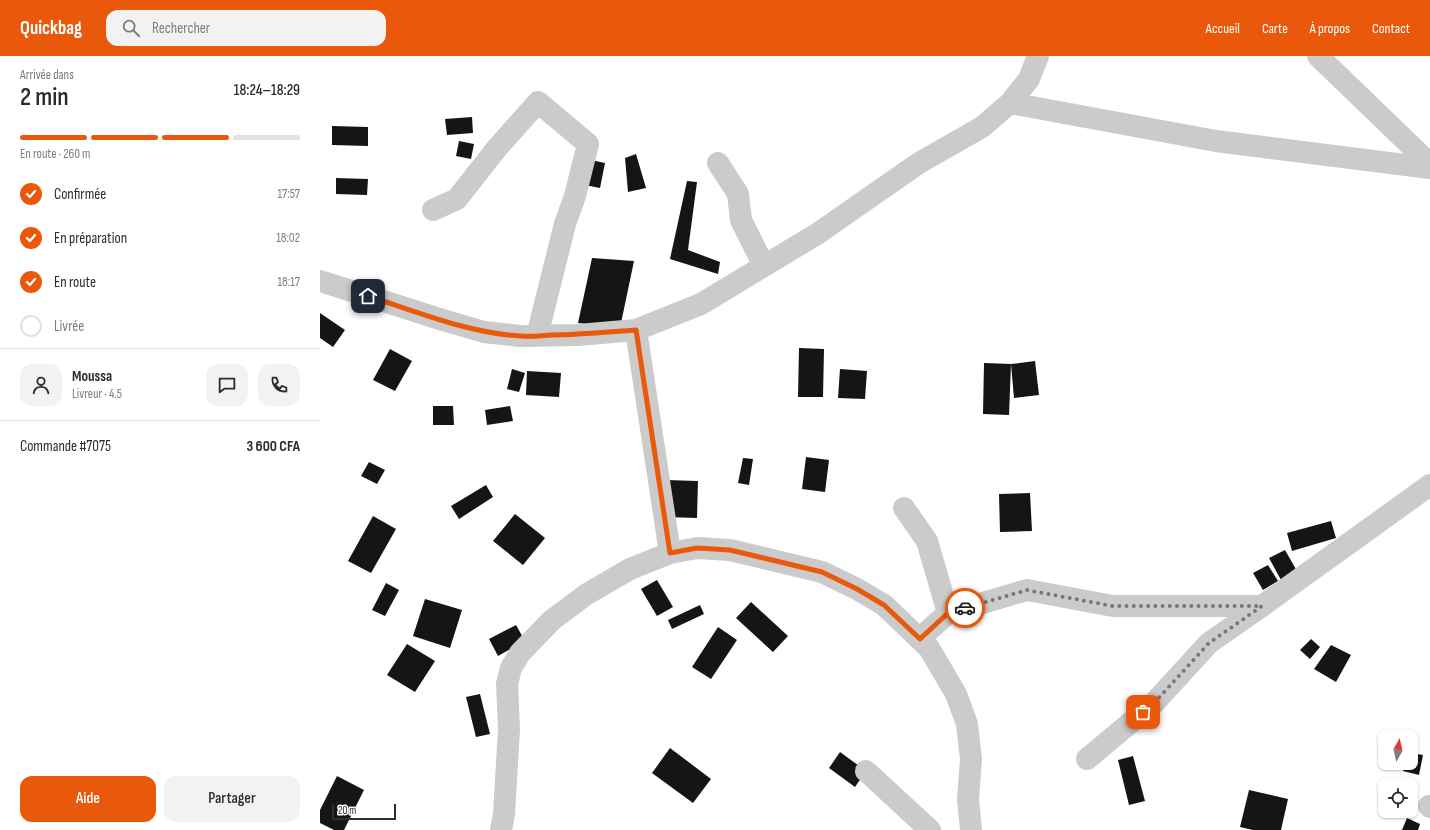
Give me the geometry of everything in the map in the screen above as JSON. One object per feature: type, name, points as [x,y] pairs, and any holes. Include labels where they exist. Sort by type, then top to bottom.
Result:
[{"type":"street","points":[[320,281],[484,332],[520,336],[537,336],[578,335],[636,330],[701,304],[817,234],[919,163],[982,127],[1010,104],[1029,78],[1038,56]]},
{"type":"street","points":[[1318,56],[1430,166]]},
{"type":"street","points":[[433,210],[456,199],[497,148],[538,102],[588,144],[575,196],[565,224],[537,336]]},
{"type":"street","points":[[1010,104],[1216,141],[1430,166]]},
{"type":"street","points":[[718,163],[738,194],[741,220],[764,266]]},
{"type":"street","points":[[636,330],[670,553]]},
{"type":"street","points":[[1087,759],[1154,703],[1209,643],[1430,485]]},
{"type":"street","points":[[904,508],[927,541],[948,613]]},
{"type":"street","points":[[501,830],[504,814],[509,729],[507,684],[511,668],[520,653],[552,620],[587,594],[630,569],[670,553],[697,548],[730,550],[822,572],[857,589],[884,605],[929,648],[956,694],[967,724],[971,760],[968,799],[971,830]]},
{"type":"street","points":[[920,639],[948,613],[1027,590],[1112,606],[1262,606]]},
{"type":"street","points":[[866,771],[930,830]]},
{"type":"building","points":[[472,117],[473,133],[447,135],[445,119]]},
{"type":"building","points":[[332,126],[368,127],[368,146],[332,145]]},
{"type":"building","points":[[459,141],[474,144],[471,159],[456,156]]},
{"type":"building","points":[[636,154],[646,188],[628,192],[625,158]]},
{"type":"building","points":[[591,160],[605,163],[600,188],[585,185]]},
{"type":"building","points":[[336,178],[368,179],[367,195],[336,194]]},
{"type":"building","points":[[687,181],[697,182],[688,250],[720,262],[718,274],[670,259]]},
{"type":"building","points":[[592,258],[634,261],[620,328],[578,323]]},
{"type":"building","points":[[320,313],[345,330],[333,347],[320,338]]},
{"type":"building","points":[[799,348],[824,349],[823,397],[798,397]]},
{"type":"building","points":[[390,349],[412,361],[395,391],[373,380]]},
{"type":"building","points":[[1035,361],[1039,395],[1014,398],[1011,364]]},
{"type":"building","points":[[984,363],[1011,364],[1009,415],[983,414]]},
{"type":"building","points":[[512,369],[525,373],[519,392],[507,389]]},
{"type":"building","points":[[840,369],[867,371],[865,399],[838,398]]},
{"type":"building","points":[[527,371],[561,373],[559,397],[526,395]]},
{"type":"building","points":[[433,406],[453,406],[454,425],[433,425]]},
{"type":"building","points":[[510,406],[513,421],[487,425],[485,410]]},
{"type":"building","points":[[806,457],[829,460],[825,492],[802,489]]},
{"type":"building","points":[[743,458],[753,459],[749,485],[738,483]]},
{"type":"building","points":[[369,462],[385,470],[377,484],[361,476]]},
{"type":"building","points":[[666,480],[698,481],[697,518],[665,517]]},
{"type":"building","points":[[486,485],[493,497],[459,519],[451,506]]},
{"type":"building","points":[[1030,493],[1032,531],[1000,532],[999,494]]},
{"type":"building","points":[[515,514],[545,538],[523,565],[493,541]]},
{"type":"building","points":[[373,516],[396,529],[371,573],[348,561]]},
{"type":"building","points":[[1331,521],[1336,538],[1292,551],[1287,533]]},
{"type":"building","points":[[1285,550],[1297,571],[1281,580],[1269,558]]},
{"type":"building","points":[[1268,565],[1278,581],[1263,590],[1253,573]]},
{"type":"building","points":[[657,580],[673,607],[657,616],[641,589]]},
{"type":"building","points":[[386,583],[399,590],[385,616],[372,610]]},
{"type":"building","points":[[425,599],[462,610],[450,648],[413,636]]},
{"type":"building","points":[[751,602],[788,636],[773,652],[736,618]]},
{"type":"building","points":[[700,605],[704,614],[672,629],[668,620]]},
{"type":"building","points":[[516,625],[525,641],[498,656],[489,639]]},
{"type":"building","points":[[718,627],[737,640],[711,679],[692,667]]},
{"type":"building","points":[[1311,639],[1320,647],[1310,659],[1300,650]]},
{"type":"building","points":[[407,644],[435,661],[415,692],[387,675]]},
{"type":"building","points":[[1331,645],[1351,655],[1336,682],[1314,669]]},
{"type":"building","points":[[480,694],[490,734],[476,737],[466,697]]},
{"type":"building","points":[[670,748],[711,779],[693,803],[652,773]]},
{"type":"building","points":[[840,752],[866,771],[855,787],[829,768]]},
{"type":"building","points":[[1418,754],[1423,755],[1419,775],[1403,771],[1418,770]]},
{"type":"building","points":[[1133,756],[1145,801],[1129,805],[1118,760]]},
{"type":"building","points":[[337,776],[364,790],[344,830],[334,830],[320,823],[320,810]]},
{"type":"building","points":[[1249,790],[1288,799],[1281,830],[1253,830],[1240,827]]},
{"type":"building","points":[[1407,818],[1420,824],[1418,830],[1402,830]]},
{"type":"way so far","points":[[965,608],[1027,590],[1112,606],[1262,606],[1209,643],[1154,703],[1143,712]]},
{"type":"route","points":[[368,296],[484,332],[520,336],[578,335],[636,330],[670,553],[697,548],[730,550],[822,572],[857,589],[884,605],[920,639],[948,613],[965,608]]}]
